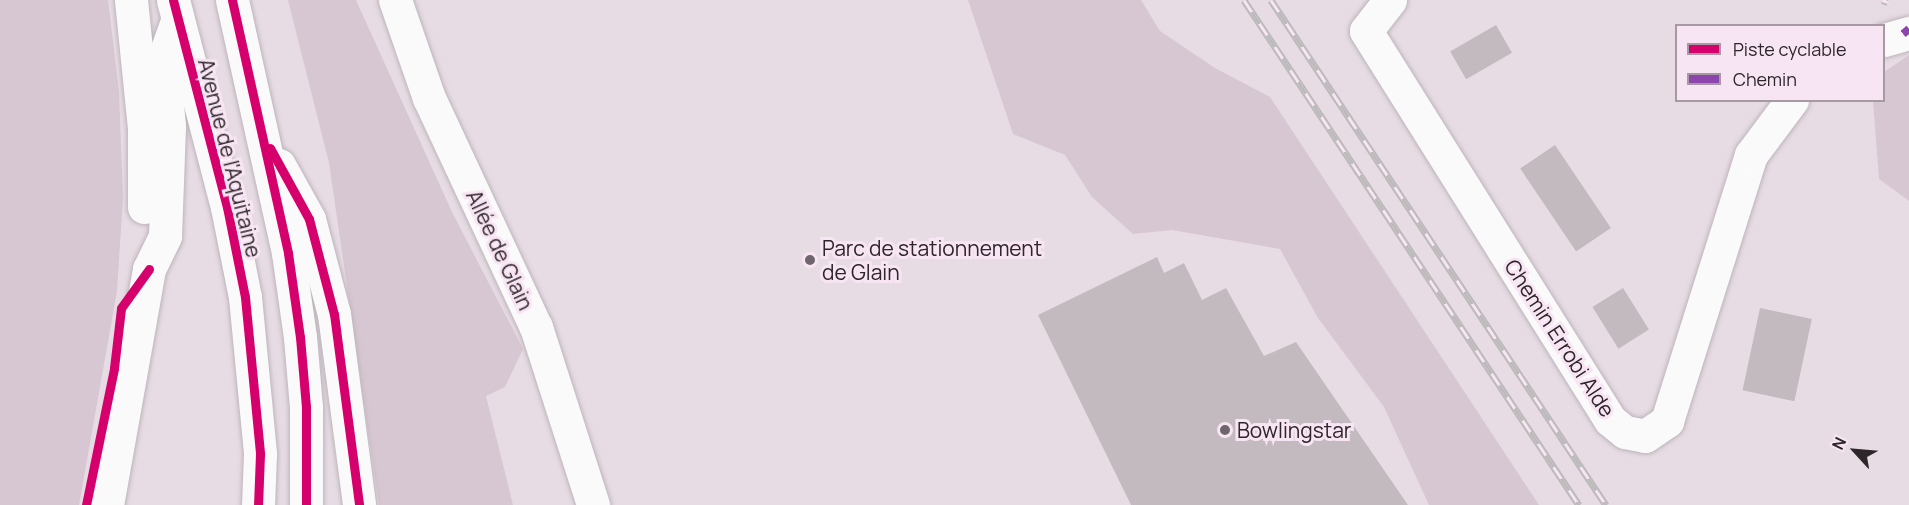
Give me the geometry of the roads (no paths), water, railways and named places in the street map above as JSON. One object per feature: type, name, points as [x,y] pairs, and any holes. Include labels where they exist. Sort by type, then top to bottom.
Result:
[{"type":"main road","points":[[131,0],[144,128],[142,235],[149,269]]},
{"type":"main road","name":"Avenue de l'Aquitaine","points":[[232,0],[288,253],[300,337],[306,406],[306,505]]},
{"type":"main road","name":"Allée de Glain","points":[[395,0],[429,98],[536,327],[593,505]]},
{"type":"main road","name":"Chemin Errobi Alde","points":[[1390,0],[1366,31],[1610,420],[1625,432],[1645,436],[1667,421],[1751,156],[1791,102]]},
{"type":"main road","points":[[107,505],[149,269],[165,236],[169,126],[163,60],[175,11]]},
{"type":"main road","name":"Avenue de l'Aquitaine","points":[[175,11],[227,207],[244,297],[260,454],[258,505]]},
{"type":"main road","points":[[1885,40],[1909,33]]},
{"type":"main road","points":[[260,130],[309,219],[334,314],[359,505]]},
{"type":"railway","points":[[1244,0],[1579,505]]},
{"type":"railway","points":[[1271,0],[1606,505]]},
{"type":"railway","points":[[1882,0],[1888,2]]},
{"type":"place","name":"Parc de stationnement de Glain","points":[[810,260]]},
{"type":"place","name":"Bowlingstar","points":[[1225,430]]}]
